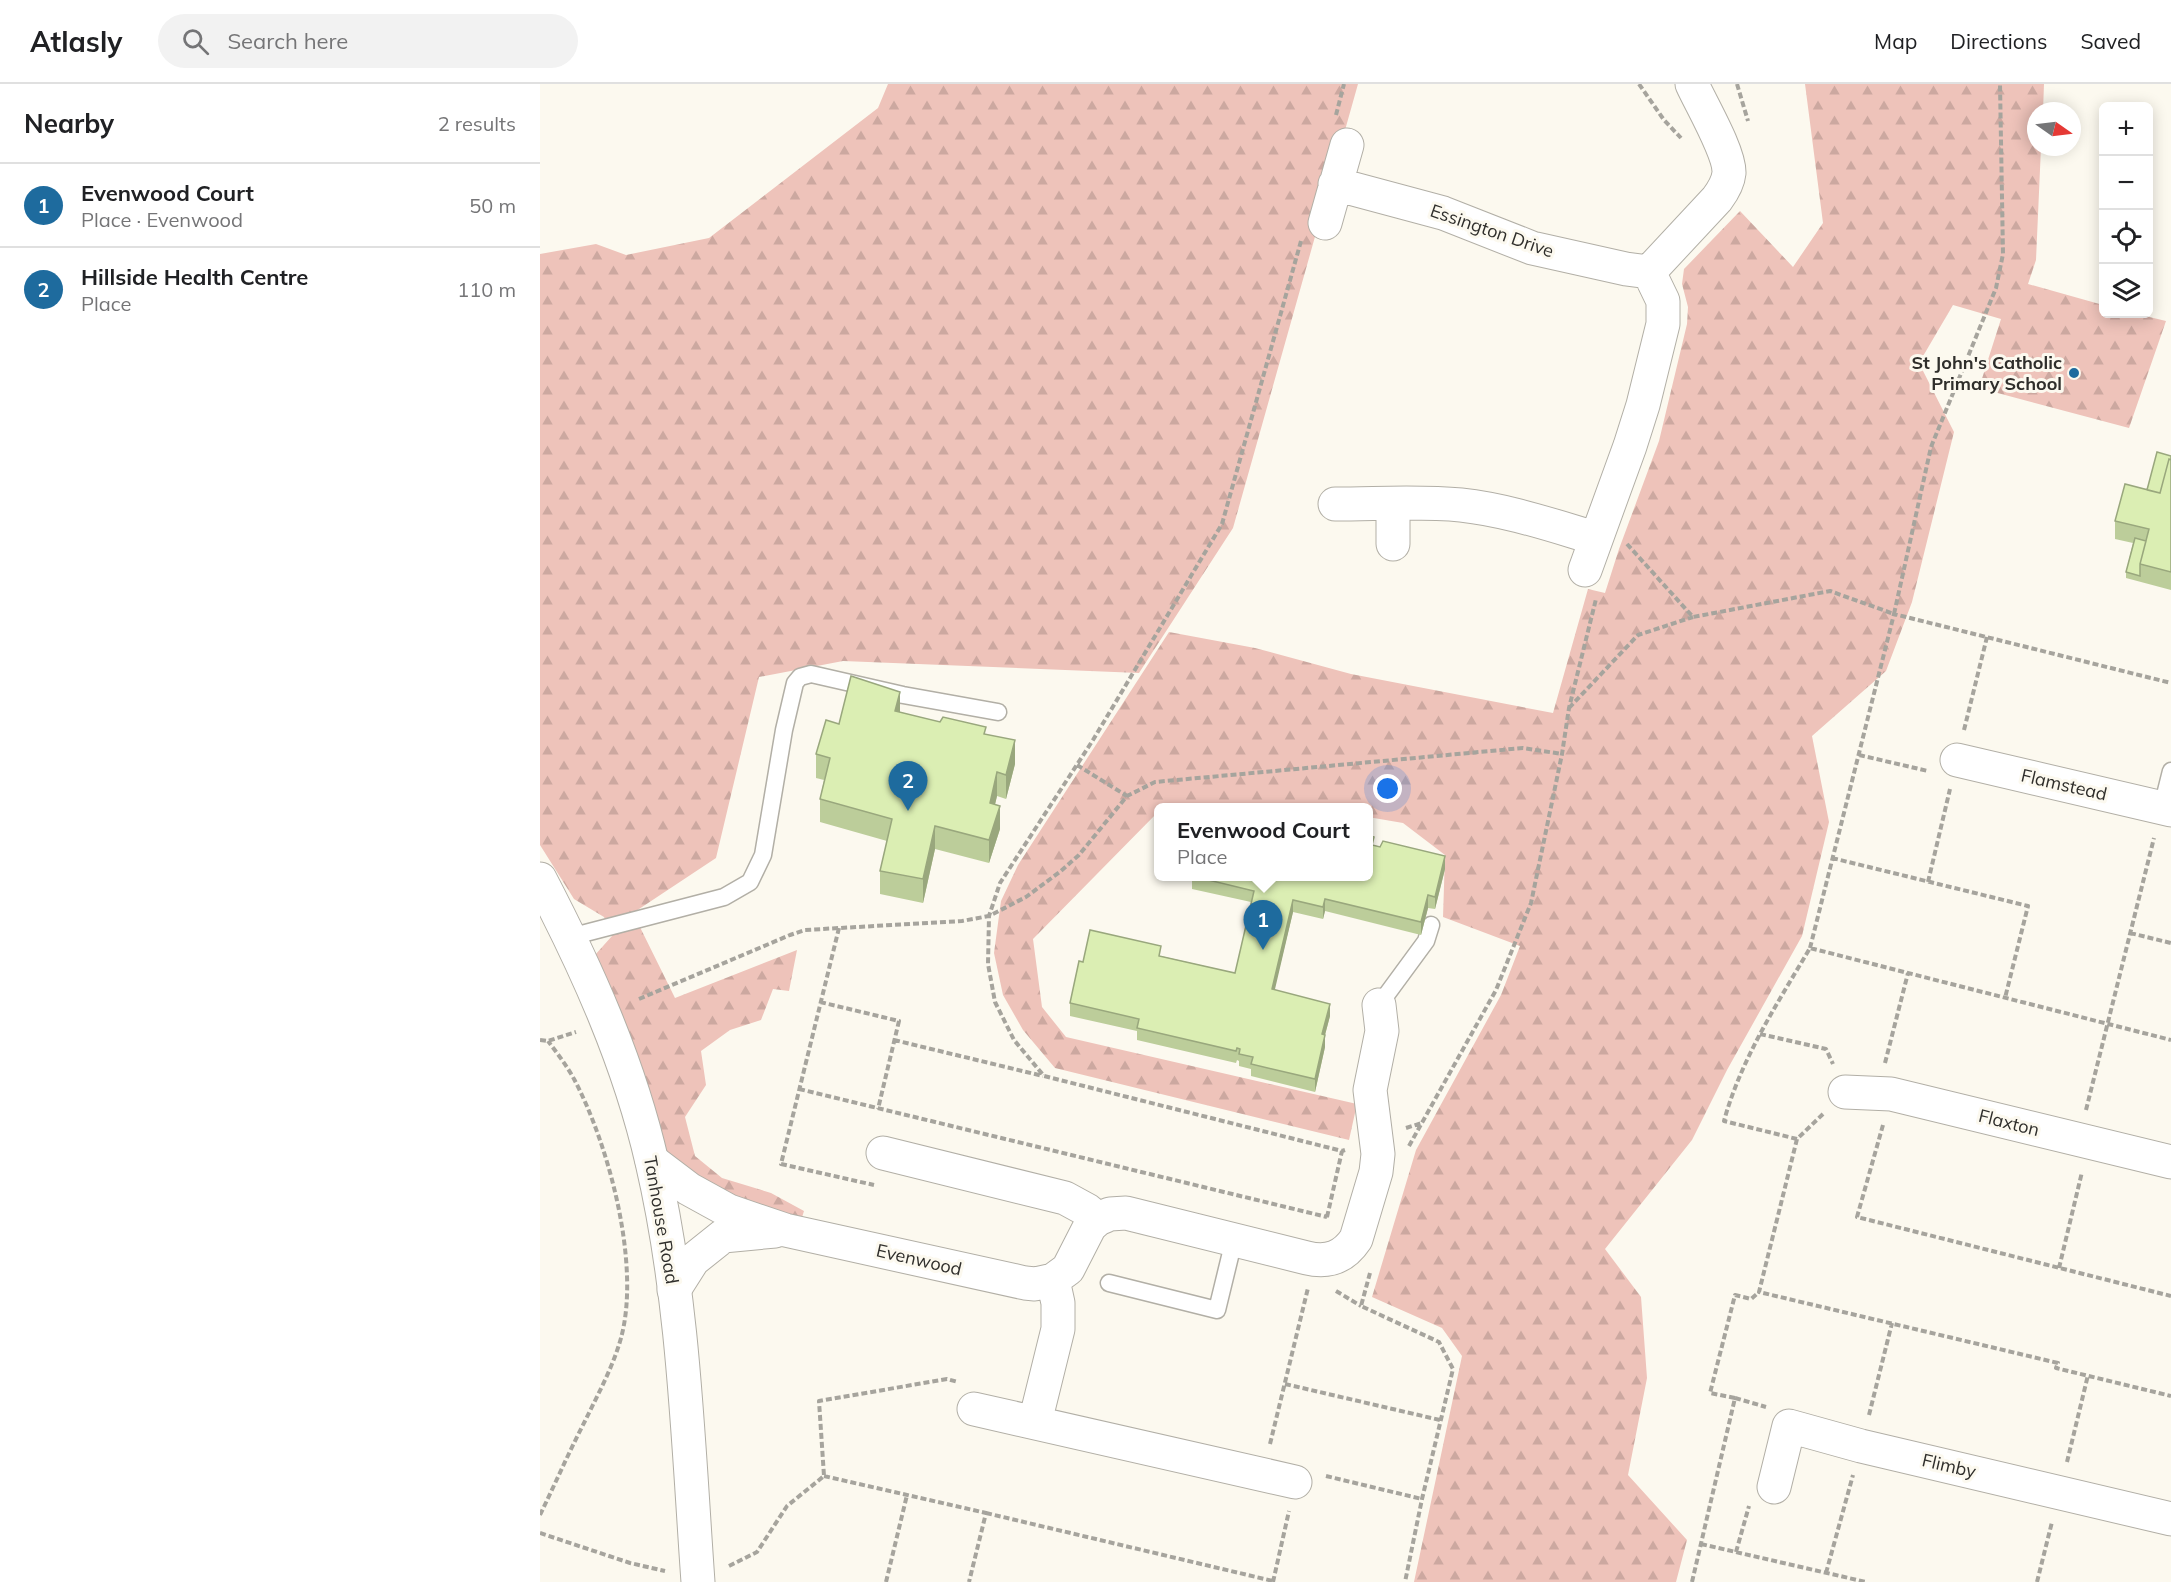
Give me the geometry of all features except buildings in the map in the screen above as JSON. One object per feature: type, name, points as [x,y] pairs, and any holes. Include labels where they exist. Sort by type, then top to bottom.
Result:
[{"type":"street","points":[[1591,584],[1598,531],[1643,405],[1663,324],[1663,301],[1649,272],[1717,199],[1729,175],[1727,158],[1692,84]]},
{"type":"street","points":[[1314,227],[1335,184],[1341,132]]},
{"type":"street","name":"Essington Drive","points":[[1335,184],[1443,213],[1532,248],[1649,272]]},
{"type":"street","points":[[1335,504],[1428,503],[1489,510],[1598,531]]},
{"type":"street","points":[[1393,504],[1393,544]]},
{"type":"street","name":"Flamstead","points":[[1955,769],[2166,809]]},
{"type":"street","name":"Tanhouse Road","points":[[540,879],[570,937],[614,1036],[652,1161],[666,1232],[674,1290],[684,1388],[698,1582]]},
{"type":"street","points":[[1035,1422],[1058,1329],[1058,1303],[1053,1280],[1068,1269],[1090,1226],[1098,1219],[1110,1214],[1126,1213],[1307,1258],[1326,1260],[1344,1252],[1356,1239],[1376,1172],[1378,1154],[1370,1090],[1382,1031],[1378,1005]]},
{"type":"street","name":"Flaxton","points":[[1845,1092],[1884,1094],[2171,1162]]},
{"type":"street","points":[[883,1153],[1065,1198],[1098,1219]]},
{"type":"street","name":"Evenwood","points":[[652,1161],[689,1189],[729,1211],[785,1230],[1025,1284],[1053,1280]]},
{"type":"street","name":"Evenwood","points":[[674,1290],[693,1260],[723,1236],[785,1230]]},
{"type":"street","points":[[970,1396],[1035,1422],[1295,1482]]},
{"type":"street","name":"Flimby","points":[[1773,1487],[1789,1426],[1861,1446],[2171,1519]]},
{"type":"lane","points":[[570,937],[724,897],[750,882],[763,855],[784,730],[795,683],[800,677],[811,674],[903,695],[998,712]]},
{"type":"lane","points":[[2166,809],[2171,771]]},
{"type":"lane","points":[[1378,1005],[1426,941],[1431,925]]},
{"type":"lane","points":[[1109,1283],[1217,1310],[1234,1240]]},
{"type":"path","points":[[1341,132],[1344,84]]},
{"type":"path","points":[[1737,84],[1750,127]]},
{"type":"path","points":[[1797,1139],[1724,1121],[1730,1100],[1760,1034],[1810,948],[1894,614],[1931,447],[2001,271],[2003,254],[2000,84]]},
{"type":"path","points":[[1044,1076],[1014,1040],[995,1002],[987,964],[989,916],[1000,883],[1077,765],[1222,524],[1314,227]]},
{"type":"path","points":[[1598,531],[1617,532],[1693,616]]},
{"type":"path","points":[[1406,1156],[1409,1145],[1496,990],[1531,903],[1562,754],[1591,584]]},
{"type":"path","points":[[1569,708],[1638,635],[1693,616],[1830,591],[1894,614],[2171,684]]},
{"type":"path","points":[[1928,882],[1986,637]]},
{"type":"path","points":[[639,999],[805,930],[962,921],[989,916],[1026,897],[1062,871],[1079,855],[1127,796],[1155,782],[1523,748],[1562,754]]},
{"type":"path","points":[[1859,754],[1955,769]]},
{"type":"path","points":[[1077,765],[1127,796]]},
{"type":"path","points":[[2059,1268],[2108,1024],[2130,933],[2166,809]]},
{"type":"path","points":[[1832,858],[2028,906],[2005,998]]},
{"type":"path","points":[[2130,933],[2171,943]]},
{"type":"path","points":[[1810,948],[2171,1040]]},
{"type":"path","points":[[1908,973],[1857,1217],[2171,1296]]},
{"type":"path","points":[[820,1002],[899,1021],[878,1108]]},
{"type":"path","points":[[540,1040],[548,1041],[576,1032]]},
{"type":"path","points":[[1692,1582],[1735,1398],[1710,1393],[1735,1295],[1751,1299],[1759,1292],[1797,1139],[1845,1092],[1826,1048],[1760,1034]]},
{"type":"path","points":[[894,1040],[1342,1151],[1350,1148]]},
{"type":"path","points":[[540,1515],[616,1353],[626,1311],[627,1277],[621,1224],[610,1172],[597,1131],[573,1077],[548,1041]]},
{"type":"path","points":[[799,1089],[1327,1217]]},
{"type":"path","points":[[1325,1225],[1342,1151]]},
{"type":"path","points":[[1372,1264],[1361,1306],[1438,1342],[1453,1369],[1405,1582]]},
{"type":"path","points":[[1262,1474],[1311,1278]]},
{"type":"path","points":[[1759,1292],[2058,1362],[2056,1368],[2171,1396]]},
{"type":"path","points":[[824,1476],[819,1401],[947,1378],[970,1396]]},
{"type":"path","points":[[1284,1384],[1440,1420]]},
{"type":"path","points":[[824,1476],[1273,1582],[1298,1470],[1422,1499]]},
{"type":"path","points":[[728,1566],[757,1552],[788,1506],[824,1476]]},
{"type":"path","points":[[1736,1552],[1752,1495],[1773,1487]]},
{"type":"path","points":[[886,1582],[908,1495]]},
{"type":"path","points":[[969,1582],[986,1513]]},
{"type":"path","points":[[540,1533],[630,1563],[665,1571]]},
{"type":"path","points":[[1701,1544],[1866,1582]]},
{"type":"green space","points":[[888,84],[1358,84],[1233,528],[1139,673],[843,661],[759,677],[716,858],[633,913],[675,998],[797,950],[789,991],[773,989],[761,1020],[730,1030],[701,1051],[706,1085],[685,1117],[695,1156],[722,1178],[771,1193],[804,1211],[794,1243],[656,1159],[595,955],[612,936],[604,917],[574,899],[540,845],[540,254],[596,244],[626,255],[709,238],[878,108]]},
{"type":"green space","points":[[1805,84],[2044,84],[2043,102],[2027,102],[2027,156],[2041,156],[2036,260],[2028,284],[2099,304],[2099,318],[2153,318],[2166,321],[2129,428],[1979,388],[2001,319],[1953,305],[1919,363],[1954,432],[1912,602],[1886,671],[1812,736],[1829,822],[1802,936],[1727,1070],[1692,1140],[1605,1249],[1641,1297],[1647,1378],[1628,1475],[1687,1540],[1676,1582],[1414,1582],[1462,1356],[1442,1328],[1372,1297],[1416,1150],[1501,995],[1520,946],[1443,917],[1445,855],[1403,823],[1373,818],[1373,803],[1154,803],[1154,816],[1033,939],[1042,1007],[1066,1037],[1357,1104],[1349,1140],[1055,1068],[1023,1030],[1003,995],[994,953],[1001,901],[1018,865],[1169,632],[1255,648],[1351,674],[1553,713],[1588,589],[1605,593],[1659,441],[1687,324],[1688,307],[1682,284],[1684,269],[1740,211],[1793,267],[1823,223]]},
{"type":"place","name":"St John's Catholic Primary School","points":[[2074,373]]},
{"type":"place","name":"Hillside Health Centre","points":[[908,811]]},
{"type":"place","name":"Evenwood Court","points":[[1263,950]]}]
